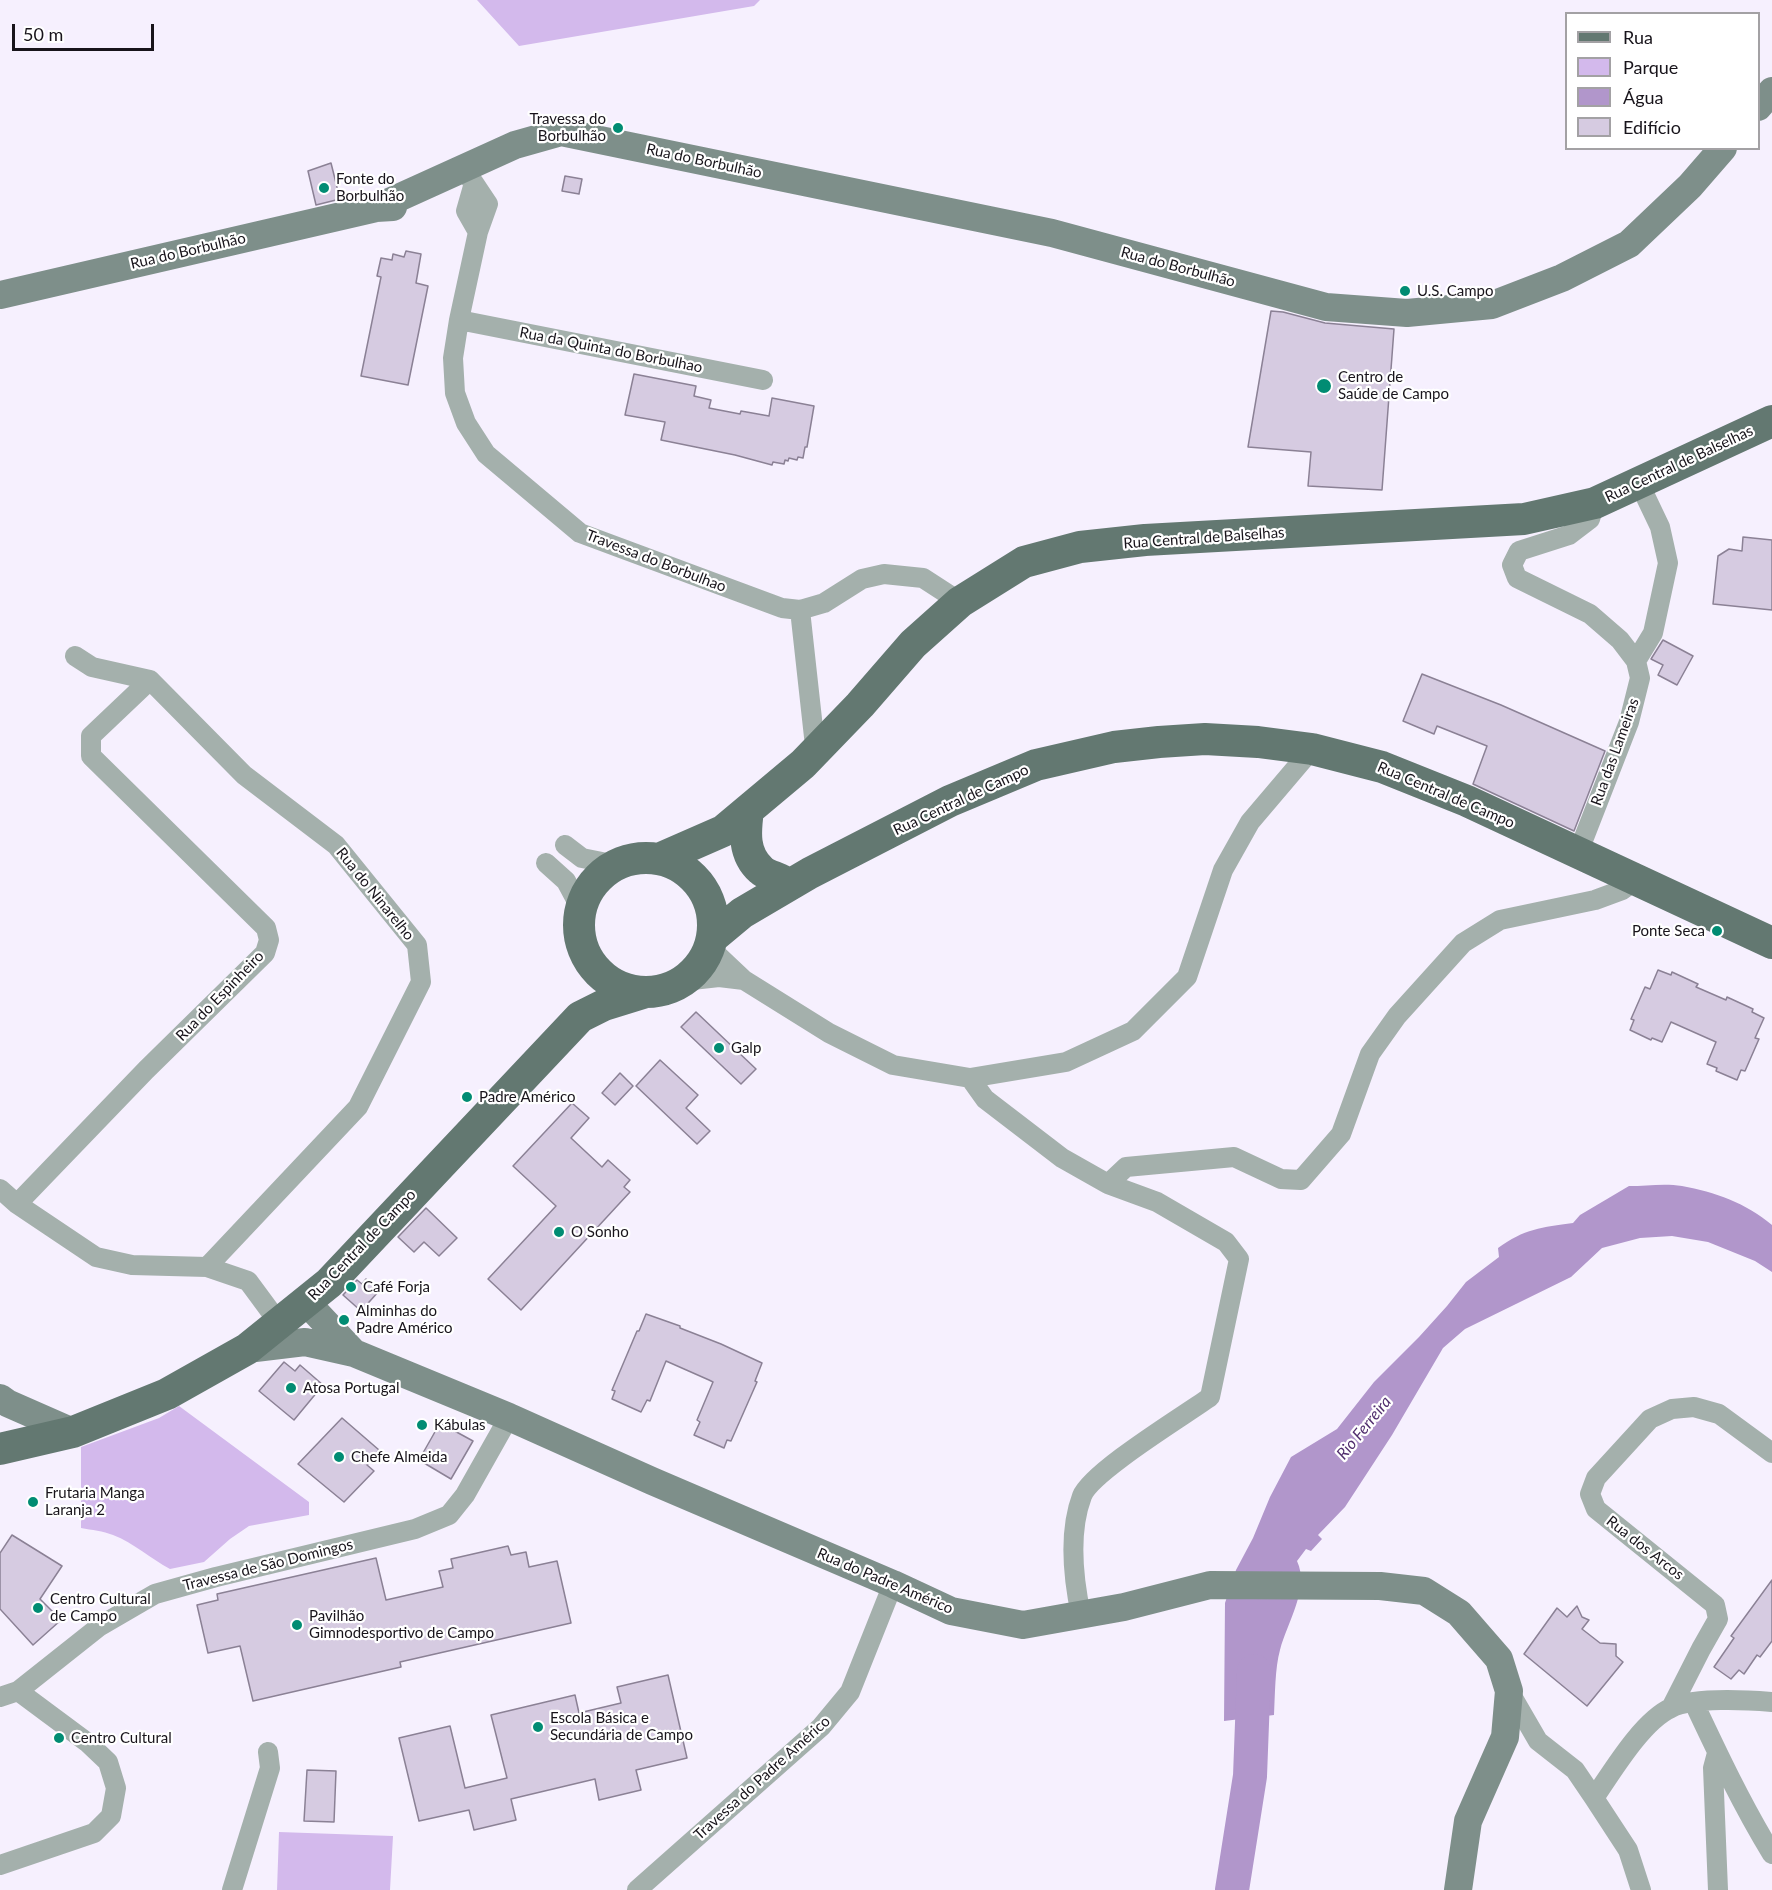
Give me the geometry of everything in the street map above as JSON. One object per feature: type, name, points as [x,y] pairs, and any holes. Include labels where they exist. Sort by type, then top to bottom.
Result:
[{"type":"main road","points":[[1760,105],[1772,91]]},
{"type":"main road","name":"Rua do Borbulhão","points":[[468,176],[515,145],[561,132],[1052,233],[1326,307],[1407,313],[1492,305],[1562,278],[1629,244],[1690,186],[1721,150]]},
{"type":"main road","name":"Rua do Borbulhão","points":[[0,295],[376,208],[589,137]]},
{"type":"main road","name":"Rua Central de Balselhas","points":[[659,860],[723,831],[803,764],[860,705],[913,644],[960,602],[1024,562],[1080,547],[1145,540],[1524,519],[1594,503],[1772,421]]},
{"type":"main road","name":"Rua Central de Campo","points":[[710,942],[742,913],[796,877],[950,801],[1036,765],[1114,747],[1205,739],[1258,741],[1312,749],[1382,767],[1467,801],[1772,942]]},
{"type":"main road","points":[[748,810],[745,836],[749,855],[762,871],[796,877]]},
{"type":"main road","name":"Rua Central de Balselhas","points":[[704,891],[705,868],[723,831]]},
{"type":"main road","points":[[580,1017],[586,986],[586,955],[580,932],[581,909],[591,887],[607,871],[617,865],[645,858],[659,860],[683,869],[704,891],[711,909],[713,923],[710,942],[703,960],[694,972],[682,981],[665,989],[646,992],[628,989],[611,981],[597,970],[586,955]]},
{"type":"main road","name":"Rua Central de Campo","points":[[704,891],[751,892],[796,877]]},
{"type":"main road","name":"Rua Central de Campo","points":[[3,1444],[73,1432],[167,1394],[247,1349],[329,1282],[580,1017],[604,1005],[646,992]]},
{"type":"main road","points":[[292,1314],[305,1342]]},
{"type":"main road","name":"Rua do Padre Américo","points":[[292,1314],[354,1353],[508,1417],[951,1611],[1023,1625],[1081,1615],[1210,1586],[1380,1586],[1424,1591],[1459,1613],[1499,1659],[1509,1691]]},
{"type":"main road","name":"Rua do Padre Américo","points":[[247,1349],[305,1342],[354,1353]]},
{"type":"main road","points":[[3,1400],[73,1432]]},
{"type":"main road","points":[[3,1400],[12,1423],[3,1444]]},
{"type":"main road","points":[[1458,1890],[1468,1821],[1505,1737],[1509,1691]]},
{"type":"street","name":"Travessa do Borbulhao","points":[[468,176],[466,211],[478,232],[453,358],[455,393],[466,423],[486,454],[580,533],[782,608],[800,610]]},
{"type":"street","name":"Rua da Quinta do Borbulhao","points":[[459,320],[763,380]]},
{"type":"street","points":[[1594,503],[1590,519],[1569,535],[1519,551],[1512,565],[1517,578],[1590,614],[1620,640],[1636,661],[1653,633],[1668,563],[1660,527],[1639,483]]},
{"type":"street","points":[[818,748],[814,737],[800,610],[824,603],[862,579],[884,574],[923,578],[960,602]]},
{"type":"street","points":[[75,656],[92,667],[150,680]]},
{"type":"street","name":"Rua das Lameiras","points":[[1578,852],[1629,722],[1640,678],[1636,661]]},
{"type":"street","name":"Rua do Espinheiro","points":[[17,1204],[146,1070],[265,952],[269,940],[266,928],[91,756],[90,736],[150,680]]},
{"type":"street","name":"Rua do Ninarelho","points":[[150,680],[244,775],[336,845],[417,945],[421,982],[358,1107],[207,1267]]},
{"type":"street","points":[[710,942],[744,980],[829,1033],[893,1065],[970,1078],[1066,1062],[1133,1031],[1187,977],[1223,870],[1250,822],[1312,749]]},
{"type":"street","points":[[565,845],[582,858],[617,865]]},
{"type":"street","points":[[546,863],[566,881],[581,909]]},
{"type":"street","points":[[1108,1184],[1126,1167],[1234,1157],[1281,1179],[1301,1180],[1341,1134],[1370,1054],[1397,1016],[1463,943],[1500,920],[1595,900],[1622,890],[1636,880]]},
{"type":"street","points":[[682,981],[719,977],[744,980]]},
{"type":"street","points":[[970,1078],[985,1099],[1062,1158],[1108,1184],[1156,1202],[1226,1242],[1239,1259],[1210,1397],[1105,1470],[1083,1494],[1073,1535],[1077,1597],[1081,1615]]},
{"type":"street","points":[[0,1190],[96,1257],[132,1265],[207,1267],[248,1281],[292,1314]]},
{"type":"street","name":"Rua dos Arcos","points":[[1671,1708],[1718,1619],[1715,1605],[1596,1509],[1590,1494],[1596,1478],[1650,1419],[1672,1409],[1694,1407],[1719,1414],[1772,1453]]},
{"type":"street","name":"Travessa de São Domingos","points":[[9,1694],[100,1626],[155,1594],[226,1574],[415,1529],[449,1515],[465,1495],[508,1417]]},
{"type":"street","name":"Travessa do Padre Américo","points":[[637,1890],[821,1727],[850,1692],[893,1584]]},
{"type":"street","points":[[1509,1691],[1538,1741],[1575,1770],[1594,1798],[1628,1850],[1641,1890]]},
{"type":"street","points":[[0,1865],[94,1833],[111,1815],[116,1788],[108,1762],[88,1743],[9,1694]]},
{"type":"street","points":[[1594,1798],[1627,1749],[1649,1724],[1671,1708],[1694,1702],[1737,1700],[1772,1702]]},
{"type":"street","points":[[1694,1702],[1717,1753],[1772,1854]]},
{"type":"street","points":[[1505,1737],[1538,1741]]},
{"type":"street","points":[[232,1890],[270,1768],[268,1752]]},
{"type":"street","points":[[1717,1753],[1713,1768],[1718,1890]]},
{"type":"green space","points":[[477,0],[760,0],[754,6],[519,46]]},
{"type":"green space","points":[[179,1406],[309,1502],[309,1515],[249,1526],[204,1562],[170,1569],[121,1538],[105,1532],[81,1528],[81,1447],[159,1418]]},
{"type":"green space","points":[[279,1832],[393,1836],[390,1890],[277,1890]]},
{"type":"water","points":[[1629,1186],[1682,1186],[1718,1195],[1752,1210],[1772,1225],[1772,1272],[1755,1261],[1708,1242],[1672,1236],[1640,1238],[1602,1248],[1571,1277],[1465,1329],[1443,1348],[1392,1435],[1345,1507],[1318,1535],[1322,1539],[1311,1551],[1306,1549],[1297,1561],[1301,1582],[1296,1606],[1278,1657],[1274,1715],[1224,1721],[1225,1603],[1236,1570],[1291,1457],[1337,1429],[1374,1382],[1419,1337],[1466,1282],[1499,1257],[1498,1248],[1534,1230],[1573,1223],[1580,1215]]},
{"type":"building","name":"Fonte do Borbulhão","points":[[331,163],[340,199],[316,205],[308,171]]},
{"type":"building","points":[[565,176],[582,179],[579,194],[562,191]]},
{"type":"building","points":[[406,251],[421,254],[416,283],[428,286],[408,385],[361,376],[381,277],[377,276],[381,258],[392,260],[393,254],[404,257]]},
{"type":"building","name":"Centro de Saúde de Campo","points":[[1271,311],[1325,323],[1394,329],[1382,490],[1308,486],[1311,452],[1248,447]]},
{"type":"building","points":[[634,374],[696,386],[694,396],[711,400],[709,408],[740,414],[741,411],[769,416],[772,398],[814,406],[803,458],[798,457],[797,460],[789,458],[784,464],[773,462],[772,465],[661,440],[665,422],[625,415]]},
{"type":"building","points":[[1743,537],[1772,540],[1772,610],[1713,604],[1718,556],[1729,549],[1742,551]]},
{"type":"building","points":[[1663,640],[1693,656],[1677,685],[1658,675],[1663,665],[1651,659]]},
{"type":"building","points":[[1422,674],[1501,705],[1605,751],[1574,831],[1473,784],[1487,746],[1437,726],[1434,734],[1403,721]]},
{"type":"building","points":[[1658,970],[1671,975],[1672,972],[1698,984],[1696,987],[1726,1000],[1727,997],[1753,1009],[1752,1012],[1764,1018],[1755,1038],[1759,1039],[1745,1071],[1741,1070],[1737,1080],[1716,1071],[1717,1068],[1707,1064],[1716,1042],[1671,1022],[1662,1042],[1652,1038],[1651,1040],[1630,1030],[1634,1020],[1631,1019],[1645,987],[1650,989]]},
{"type":"building","name":"Galp","points":[[696,1012],[756,1069],[741,1084],[681,1027]]},
{"type":"building","points":[[660,1060],[698,1095],[686,1108],[710,1131],[697,1144],[636,1086]]},
{"type":"building","points":[[620,1073],[633,1086],[615,1105],[602,1093]]},
{"type":"building","points":[[572,1103],[589,1118],[571,1138],[602,1167],[608,1160],[630,1180],[624,1187],[630,1192],[521,1310],[488,1279],[556,1206],[513,1166]]},
{"type":"building","points":[[426,1208],[457,1238],[439,1256],[424,1242],[414,1252],[398,1237]]},
{"type":"building","points":[[366,1279],[379,1291],[361,1311],[343,1295],[357,1280],[362,1284]]},
{"type":"building","points":[[646,1314],[680,1326],[680,1328],[762,1363],[755,1381],[757,1382],[731,1441],[727,1440],[724,1448],[694,1435],[700,1422],[697,1420],[713,1382],[666,1361],[650,1401],[647,1400],[641,1412],[612,1399],[615,1391],[612,1390]]},
{"type":"building","name":"Atosa Portugal","points":[[284,1362],[295,1371],[300,1365],[323,1385],[294,1420],[259,1391]]},
{"type":"building","name":"Chefe Almeida","points":[[342,1418],[379,1450],[367,1465],[374,1471],[344,1502],[298,1464]]},
{"type":"building","points":[[440,1423],[473,1441],[451,1479],[419,1460]]},
{"type":"building","points":[[12,1535],[62,1566],[40,1599],[61,1620],[33,1645],[0,1609],[0,1553]]},
{"type":"building","points":[[508,1546],[511,1555],[526,1552],[529,1567],[557,1561],[571,1623],[400,1662],[401,1667],[253,1701],[240,1646],[208,1653],[197,1605],[218,1600],[217,1594],[376,1558],[386,1600],[443,1587],[439,1571],[453,1568],[451,1559]]},
{"type":"building","points":[[1772,1580],[1772,1641],[1760,1657],[1757,1655],[1744,1674],[1739,1670],[1731,1679],[1714,1667],[1734,1638],[1731,1636]]},
{"type":"building","points":[[1577,1606],[1582,1617],[1589,1620],[1582,1629],[1600,1643],[1616,1644],[1616,1656],[1623,1662],[1587,1706],[1524,1654],[1557,1608],[1567,1617]]},
{"type":"building","points":[[668,1675],[687,1758],[636,1770],[641,1790],[599,1800],[595,1779],[511,1799],[516,1820],[474,1830],[469,1810],[419,1821],[399,1738],[450,1726],[465,1788],[507,1778],[491,1715],[575,1695],[579,1713],[621,1703],[617,1687]]},
{"type":"building","points":[[307,1770],[336,1771],[334,1822],[304,1821]]},
{"type":"waterway","name":"Rio Ferreira","points":[[1232,1890],[1250,1776],[1254,1671]]},
{"type":"place","name":"Travessa do Borbulhão","points":[[618,128]]},
{"type":"place","name":"Fonte do Borbulhão","points":[[324,188]]},
{"type":"place","name":"U.S. Campo","points":[[1405,291]]},
{"type":"place","name":"Centro de Saúde de Campo","points":[[1324,386]]},
{"type":"place","name":"Ponte Seca","points":[[1717,931]]},
{"type":"place","name":"Galp","points":[[719,1048]]},
{"type":"place","name":"Padre Américo","points":[[467,1097]]},
{"type":"place","name":"O Sonho","points":[[559,1232]]},
{"type":"place","name":"Café Forja","points":[[351,1287]]},
{"type":"place","name":"Alminhas do Padre Américo","points":[[344,1320]]},
{"type":"place","name":"Atosa Portugal","points":[[291,1388]]},
{"type":"place","name":"Kábulas","points":[[422,1425]]},
{"type":"place","name":"Chefe Almeida","points":[[339,1457]]},
{"type":"place","name":"Frutaria Manga Laranja 2","points":[[33,1502]]},
{"type":"place","name":"Centro Cultural de Campo","points":[[38,1608]]},
{"type":"place","name":"Pavilhão Gimnodesportivo de Campo","points":[[297,1625]]},
{"type":"place","name":"Escola Básica e Secundária de Campo","points":[[538,1727]]},
{"type":"place","name":"Centro Cultural","points":[[59,1738]]}]
